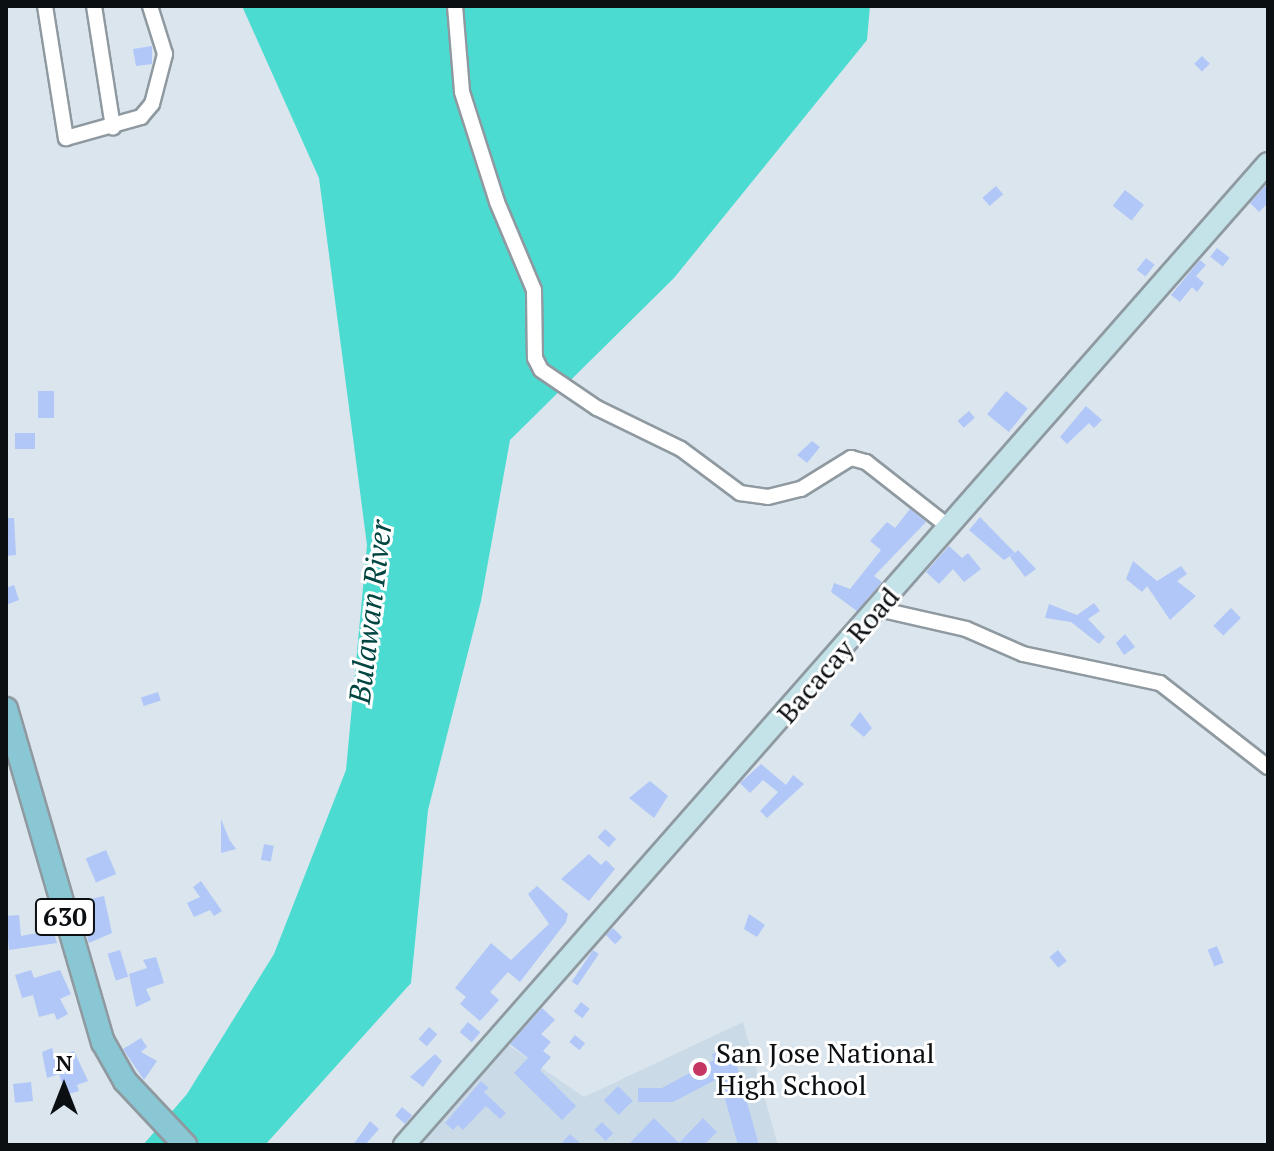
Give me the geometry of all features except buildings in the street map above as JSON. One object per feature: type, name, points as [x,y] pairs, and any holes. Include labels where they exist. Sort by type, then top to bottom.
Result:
[{"type":"main road","name":"Bacacay Road","points":[[404,1145],[1268,163]]},
{"type":"main road","name":"630","points":[[6,709],[103,1042],[125,1081],[185,1145]]},
{"type":"street","points":[[45,6],[66,138],[113,128],[141,117],[160,85],[165,54],[150,6]]},
{"type":"street","points":[[94,6],[113,128]]},
{"type":"street","points":[[455,6],[462,92],[497,202],[534,290],[535,358],[541,370],[597,408],[681,449],[740,493],[768,497],[801,489],[851,458],[866,462],[949,527]]},
{"type":"street","points":[[878,609],[966,629],[1023,654],[1160,683],[1268,767]]},
{"type":"shaded area","name":"San Jose National High School","points":[[743,1022],[778,1145],[409,1145],[504,1042],[584,1097]]},
{"type":"water","name":"Bulawan River","points":[[242,6],[870,6],[867,40],[674,278],[510,440],[481,601],[428,810],[411,983],[265,1145],[143,1145],[187,1094],[274,954],[346,770],[367,545],[319,178]]},
{"type":"place","name":"San Jose National High School","points":[[700,1069]]}]
